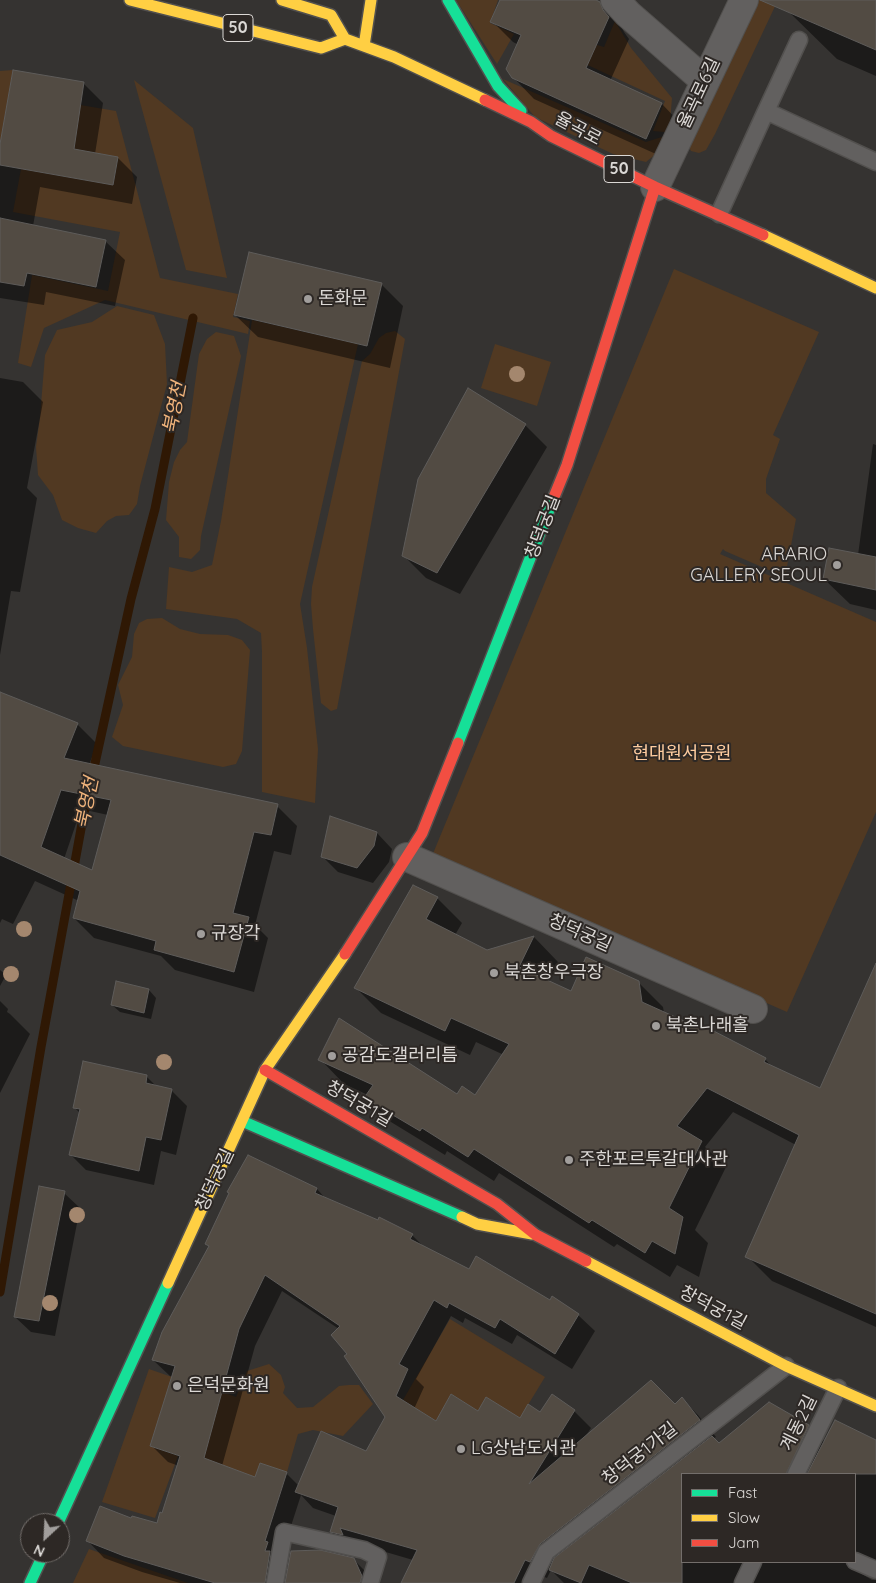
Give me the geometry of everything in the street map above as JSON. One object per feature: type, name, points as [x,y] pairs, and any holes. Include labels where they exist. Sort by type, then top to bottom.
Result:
[{"type":"street","name":"50","points":[[130,0],[321,48],[345,39]]},
{"type":"street","points":[[282,0],[331,15],[345,39]]},
{"type":"street","points":[[364,46],[371,0]]},
{"type":"street","points":[[448,0],[498,86],[531,122]]},
{"type":"street","points":[[615,0],[628,14],[705,81]]},
{"type":"street","name":"율곡로6길","points":[[655,187],[744,0]]},
{"type":"street","name":"율곡로","points":[[345,39],[394,57],[531,122],[551,136],[655,187],[719,214],[876,288]]},
{"type":"street","name":"창덕궁길","points":[[63,1513],[265,1070],[353,943],[422,833],[567,465],[655,187]]},
{"type":"street","name":"창덕궁길","points":[[406,857],[753,1008]]},
{"type":"street","name":"창덕궁1길","points":[[265,1070],[496,1204],[536,1235],[786,1366],[876,1406]]},
{"type":"street","name":"창덕궁1길","points":[[242,1121],[477,1224],[536,1235]]},
{"type":"street","points":[[30,1583],[39,1563]]},
{"type":"lane","points":[[719,214],[799,40]]},
{"type":"lane","points":[[766,111],[876,162]]},
{"type":"lane","name":"창덕궁1가길","points":[[531,1583],[546,1552],[786,1366]]},
{"type":"lane","name":"계동2길","points":[[796,1473],[838,1388]]},
{"type":"lane","points":[[275,1583],[284,1532],[364,1550],[378,1557],[370,1583]]},
{"type":"lane","points":[[856,1561],[876,1570]]},
{"type":"lane","points":[[743,1583],[753,1563]]},
{"type":"green space","points":[[456,0],[498,0],[490,23],[514,34],[497,64]]},
{"type":"green space","points":[[755,0],[778,0],[706,150],[699,153],[691,151],[688,145]]},
{"type":"green space","points":[[615,21],[631,48],[672,98],[670,123],[665,132],[653,131],[665,101],[579,61],[587,42],[604,47]]},
{"type":"green space","points":[[13,70],[0,144],[0,71]]},
{"type":"green space","points":[[503,79],[646,142],[668,135],[663,148],[646,162],[613,154],[535,117]]},
{"type":"green space","points":[[134,80],[193,128],[227,278],[186,270]]},
{"type":"green space","points":[[33,97],[116,111],[160,278],[238,294],[233,317],[250,321],[248,334],[105,300],[44,328],[31,367],[18,363],[32,275],[108,291],[120,232],[13,212],[21,169],[113,185],[116,170],[118,157],[26,140]]},
{"type":"green space","name":"현대원서공원","points":[[674,269],[819,332],[773,435],[780,439],[766,479],[766,493],[796,519],[785,577],[723,549],[720,554],[876,622],[876,812],[787,1012],[432,856]]},
{"type":"green space","points":[[117,306],[154,315],[165,344],[167,384],[137,504],[129,515],[116,516],[107,521],[96,533],[78,528],[62,520],[53,495],[38,475],[36,447],[45,355],[57,330],[92,322]]},
{"type":"green space","points":[[252,320],[358,344],[300,604],[307,648],[318,749],[315,803],[262,792],[261,633],[237,619],[166,609],[169,567],[192,572],[212,565],[221,521]]},
{"type":"green space","points":[[395,331],[405,339],[337,709],[331,711],[321,703],[311,604],[312,587],[362,361],[370,354],[379,338],[386,333]]},
{"type":"green space","points":[[216,332],[234,336],[241,356],[201,536],[200,550],[191,559],[179,557],[179,537],[166,520],[169,482],[174,462],[180,450],[187,442],[199,354],[207,339]]},
{"type":"green space","points":[[495,344],[551,362],[537,406],[481,388]]},
{"type":"green space","points":[[162,618],[180,629],[200,634],[228,635],[242,640],[250,650],[242,751],[236,764],[223,767],[123,746],[112,737],[123,705],[118,685],[132,657],[134,634],[139,623],[147,619]]},
{"type":"green space","points":[[450,1319],[545,1377],[520,1418],[486,1398],[478,1411],[451,1394],[436,1421],[403,1400]]},
{"type":"green space","points":[[269,1364],[281,1375],[285,1387],[283,1393],[297,1408],[313,1407],[339,1386],[349,1385],[359,1385],[373,1404],[343,1436],[313,1430],[298,1434],[287,1472],[255,1477],[179,1451],[222,1392],[236,1397],[247,1371]]},
{"type":"green space","points":[[149,1369],[172,1377],[150,1446],[178,1456],[155,1518],[102,1502]]},
{"type":"green space","points":[[89,1549],[188,1583],[73,1583]]},
{"type":"building","points":[[500,0],[596,0],[600,2],[603,10],[609,17],[586,68],[662,103],[646,139],[512,78],[506,69],[521,35],[490,22]]},
{"type":"building","points":[[760,0],[876,0],[876,50]]},
{"type":"building","points":[[13,70],[84,82],[74,149],[118,157],[113,185],[0,165],[0,144]]},
{"type":"building","points":[[0,218],[106,240],[96,287],[27,273],[24,286],[0,282]]},
{"type":"building","name":"돈화문","points":[[249,252],[382,283],[367,346],[234,315]]},
{"type":"building","points":[[468,388],[526,424],[437,573],[402,556],[418,479]]},
{"type":"building","name":"ARARIO GALLERY SEOUL","points":[[829,548],[876,557],[876,590],[823,579]]},
{"type":"building","points":[[0,692],[78,723],[64,758],[278,804],[271,835],[254,832],[233,913],[249,917],[234,972],[154,950],[156,941],[73,918],[80,891],[0,855]],"holes":[[[61,790],[111,800],[92,870],[41,847]]]},
{"type":"building","points":[[330,816],[377,832],[374,846],[357,868],[321,857]]},
{"type":"building","points":[[413,885],[438,897],[426,919],[487,950],[534,936],[519,967],[571,991],[586,957],[639,981],[642,1002],[702,1029],[704,1026],[766,1058],[764,1062],[820,1088],[876,963],[876,1314],[745,1257],[799,1135],[707,1088],[677,1126],[702,1141],[669,1208],[683,1217],[675,1254],[652,1241],[645,1253],[592,1220],[589,1223],[474,1149],[468,1157],[422,1128],[420,1131],[364,1098],[373,1085],[318,1060],[339,1018],[457,1094],[462,1086],[475,1095],[509,1044],[451,1018],[445,1031],[354,988]]},
{"type":"building","points":[[116,981],[149,989],[144,1013],[111,1005]]},
{"type":"building","points":[[83,1061],[147,1075],[146,1083],[172,1089],[161,1140],[146,1137],[139,1171],[69,1155],[80,1109],[73,1108]]},
{"type":"building","points":[[248,1155],[317,1188],[315,1193],[378,1220],[379,1217],[413,1234],[410,1239],[469,1269],[476,1256],[550,1300],[552,1296],[579,1314],[555,1354],[500,1319],[495,1328],[449,1303],[447,1308],[434,1300],[399,1364],[408,1369],[396,1396],[436,1421],[451,1394],[478,1411],[486,1397],[520,1418],[528,1404],[540,1412],[552,1394],[575,1410],[529,1484],[651,1380],[675,1404],[682,1397],[700,1420],[540,1544],[530,1562],[525,1560],[514,1583],[401,1583],[417,1550],[340,1528],[343,1535],[330,1532],[338,1507],[295,1492],[321,1431],[366,1451],[385,1417],[344,1356],[347,1354],[331,1335],[340,1326],[265,1275],[239,1329],[204,1458],[255,1477],[260,1463],[287,1472],[265,1541],[268,1542],[265,1551],[270,1551],[265,1583],[215,1583],[124,1556],[86,1541],[100,1506],[131,1518],[132,1516],[157,1523],[160,1512],[162,1513],[180,1456],[150,1446],[175,1366],[152,1360],[162,1332],[209,1246],[205,1244],[229,1193],[227,1192]]},
{"type":"building","points":[[39,1186],[65,1191],[39,1321],[14,1317]]},
{"type":"building","points":[[769,1402],[809,1425],[786,1473],[681,1473],[682,1583],[632,1583],[589,1565],[581,1583],[549,1570],[554,1558],[712,1436],[719,1443]]},
{"type":"building","points":[[835,1420],[876,1440],[876,1474],[808,1473]]},
{"type":"building","points":[[320,1550],[354,1558],[362,1576],[360,1583],[285,1583],[291,1551]]},
{"type":"waterway","name":"북영천","points":[[0,1292],[41,1047],[83,818],[131,599],[155,509],[193,318]]},
{"type":"traffic: fast","points":[[448,0],[498,86],[521,111]]},
{"type":"traffic: fast","points":[[458,743],[554,497]]},
{"type":"traffic: fast","points":[[242,1121],[462,1217]]},
{"type":"traffic: fast","points":[[63,1513],[168,1283]]},
{"type":"traffic: fast","points":[[30,1583],[39,1563]]},
{"type":"traffic: slow","points":[[130,0],[321,48],[345,39]]},
{"type":"traffic: slow","points":[[282,0],[331,15],[345,39],[394,57],[485,100]]},
{"type":"traffic: slow","points":[[364,46],[371,0]]},
{"type":"traffic: slow","points":[[763,235],[876,288]]},
{"type":"traffic: slow","points":[[168,1283],[265,1070],[345,954]]},
{"type":"traffic: slow","points":[[462,1217],[477,1224],[532,1234]]},
{"type":"traffic: slow","points":[[586,1261],[786,1366],[876,1406]]},
{"type":"traffic: jam","points":[[485,100],[531,122],[551,136],[655,187],[763,235]]},
{"type":"traffic: jam","points":[[554,497],[567,465],[655,187]]},
{"type":"traffic: jam","points":[[345,954],[422,833],[458,743]]},
{"type":"traffic: jam","points":[[265,1070],[497,1204],[536,1235],[586,1261]]},
{"type":"place","name":"돈화문","points":[[308,299]]},
{"type":"place","name":"ARARIO GALLERY SEOUL","points":[[837,565]]},
{"type":"place","name":"규장각","points":[[201,934]]},
{"type":"place","name":"북촌창우극장","points":[[494,973]]},
{"type":"place","name":"북촌나래홀","points":[[656,1026]]},
{"type":"place","name":"공감도갤러리틈","points":[[332,1056]]},
{"type":"place","name":"주한포르투갈대사관","points":[[569,1160]]},
{"type":"place","name":"은덕문화원","points":[[177,1386]]},
{"type":"place","name":"LG상남도서관","points":[[461,1449]]}]
